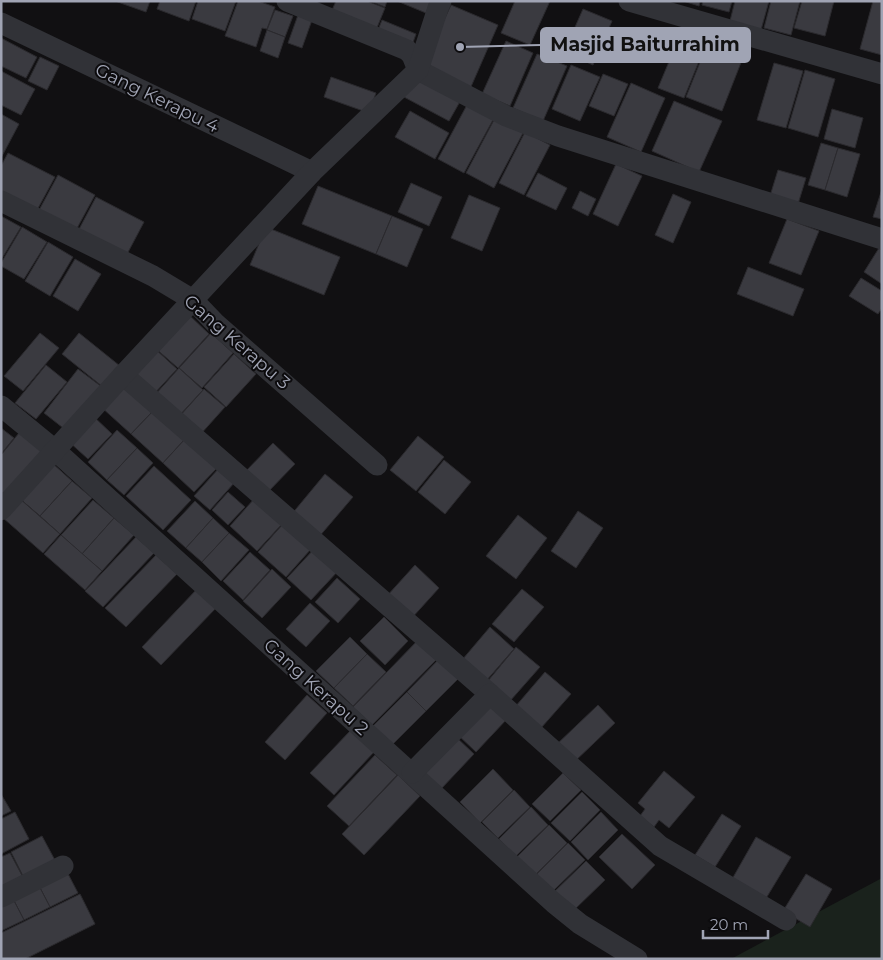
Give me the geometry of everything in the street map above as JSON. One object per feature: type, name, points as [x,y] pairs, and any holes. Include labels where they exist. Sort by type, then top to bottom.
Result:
[{"type":"street","points":[[287,1],[407,50],[412,55],[418,70],[506,116],[558,136],[882,239]]},
{"type":"street","points":[[1,510],[123,375],[312,172],[418,70],[441,1]]},
{"type":"street","points":[[629,1],[882,74]]},
{"type":"street","name":"Gang Kerapu 4","points":[[1,23],[312,172]]},
{"type":"street","name":"Gang Kerapu 3","points":[[1,201],[153,276],[193,300],[216,324],[377,465]]},
{"type":"street","points":[[123,375],[490,694],[660,846],[786,920]]},
{"type":"street","name":"Gang Kerapu 2","points":[[1,406],[56,451],[554,902],[580,924],[637,959]]},
{"type":"street","points":[[412,773],[490,694]]},
{"type":"street","points":[[1,897],[63,866]]},
{"type":"shaded area","points":[[882,878],[882,959],[731,959]]},
{"type":"building","points":[[115,1],[150,1],[146,12]]},
{"type":"building","points":[[160,1],[196,1],[189,21],[157,9]]},
{"type":"building","points":[[198,1],[236,1],[225,31],[192,19]]},
{"type":"building","points":[[238,1],[258,1],[275,7],[267,29],[262,28],[256,47],[225,36]]},
{"type":"building","points":[[336,1],[367,1],[385,8],[374,35],[329,17]]},
{"type":"building","points":[[370,1],[387,1],[385,7]]},
{"type":"building","points":[[397,1],[431,1],[426,13]]},
{"type":"building","points":[[515,1],[550,1],[530,45],[501,33]]},
{"type":"building","points":[[683,1],[700,1],[699,6]]},
{"type":"building","points":[[703,1],[732,1],[729,12],[702,5]]},
{"type":"building","points":[[735,1],[769,1],[761,30],[730,21]]},
{"type":"building","points":[[771,1],[800,1],[791,35],[764,28]]},
{"type":"building","points":[[802,1],[834,1],[825,36],[794,28]]},
{"type":"building","points":[[873,1],[882,1],[882,55],[860,49]]},
{"type":"building","points":[[451,5],[498,25],[470,89],[422,68]]},
{"type":"building","points":[[583,9],[612,21],[593,65],[564,52]]},
{"type":"building","points":[[275,10],[293,16],[285,37],[267,30]]},
{"type":"building","points":[[298,15],[312,20],[302,48],[288,43]]},
{"type":"building","points":[[382,20],[416,34],[411,48],[376,35]]},
{"type":"building","points":[[267,30],[285,37],[278,58],[260,51]]},
{"type":"building","points":[[681,33],[706,44],[684,98],[658,88]]},
{"type":"building","points":[[1,38],[37,57],[26,78],[1,66]]},
{"type":"building","points":[[506,41],[533,53],[510,106],[482,94]]},
{"type":"building","points":[[707,45],[742,60],[722,111],[686,97]]},
{"type":"building","points":[[537,54],[567,66],[543,121],[513,108]]},
{"type":"building","points":[[40,57],[59,66],[47,90],[28,81]]},
{"type":"building","points":[[774,63],[803,71],[786,128],[757,120]]},
{"type":"building","points":[[571,65],[600,77],[580,121],[552,109]]},
{"type":"building","points":[[805,70],[835,79],[818,137],[788,128]]},
{"type":"building","points":[[1,71],[35,89],[21,115],[1,105]]},
{"type":"building","points":[[417,73],[462,98],[449,121],[404,97]]},
{"type":"building","points":[[603,74],[628,84],[614,116],[589,106]]},
{"type":"building","points":[[331,77],[376,93],[369,113],[324,97]]},
{"type":"building","points":[[631,83],[665,98],[641,152],[607,137]]},
{"type":"building","points":[[674,101],[722,121],[699,172],[652,151]]},
{"type":"building","points":[[468,103],[494,118],[464,173],[438,159]]},
{"type":"building","points":[[832,109],[863,118],[855,148],[824,139]]},
{"type":"building","points":[[410,111],[449,133],[435,159],[395,137]]},
{"type":"building","points":[[1,114],[19,124],[1,158]]},
{"type":"building","points":[[495,118],[523,133],[494,188],[466,173]]},
{"type":"building","points":[[525,132],[550,145],[524,195],[499,183]]},
{"type":"building","points":[[821,143],[838,148],[825,190],[808,185]]},
{"type":"building","points":[[838,148],[860,154],[847,197],[825,190]]},
{"type":"building","points":[[8,153],[55,177],[36,212],[1,193],[1,166]]},
{"type":"building","points":[[616,164],[642,176],[618,226],[593,214]]},
{"type":"building","points":[[778,170],[806,178],[798,204],[770,196]]},
{"type":"building","points":[[538,173],[567,188],[556,210],[526,196]]},
{"type":"building","points":[[58,175],[95,195],[75,232],[38,212]]},
{"type":"building","points":[[411,183],[442,197],[429,226],[398,212]]},
{"type":"building","points":[[318,186],[392,216],[376,254],[302,224]]},
{"type":"building","points":[[882,189],[882,219],[873,217]]},
{"type":"building","points":[[580,191],[596,199],[588,216],[572,208]]},
{"type":"building","points":[[673,194],[691,202],[673,243],[655,235]]},
{"type":"building","points":[[469,195],[500,208],[482,251],[451,238]]},
{"type":"building","points":[[96,197],[144,222],[125,258],[77,233]]},
{"type":"building","points":[[1,216],[21,227],[1,260]]},
{"type":"building","points":[[392,216],[423,229],[407,267],[376,254]]},
{"type":"building","points":[[787,219],[819,231],[801,275],[769,263]]},
{"type":"building","points":[[22,227],[47,242],[24,279],[1,266]]},
{"type":"building","points":[[266,227],[340,257],[324,295],[250,265]]},
{"type":"building","points":[[48,242],[73,257],[50,296],[25,281]]},
{"type":"building","points":[[879,248],[882,250],[882,284],[864,272]]},
{"type":"building","points":[[75,259],[101,274],[78,311],[53,296]]},
{"type":"building","points":[[748,267],[804,289],[793,316],[737,294]]},
{"type":"building","points":[[861,278],[882,291],[882,308],[878,314],[849,296]]},
{"type":"building","points":[[186,312],[209,334],[178,368],[154,347]]},
{"type":"building","points":[[40,333],[59,348],[23,391],[4,376]]},
{"type":"building","points":[[79,333],[120,366],[103,387],[62,354]]},
{"type":"building","points":[[211,333],[233,353],[202,388],[179,368]]},
{"type":"building","points":[[153,347],[177,369],[153,395],[129,374]]},
{"type":"building","points":[[234,354],[256,374],[226,407],[204,387]]},
{"type":"building","points":[[46,365],[67,382],[36,419],[15,403]]},
{"type":"building","points":[[179,368],[203,390],[178,417],[154,396]]},
{"type":"building","points":[[78,369],[102,387],[67,431],[44,413]]},
{"type":"building","points":[[123,381],[154,410],[131,434],[100,406]]},
{"type":"building","points":[[204,389],[225,407],[199,436],[178,418]]},
{"type":"building","points":[[154,410],[185,439],[163,463],[131,434]]},
{"type":"building","points":[[91,414],[112,434],[88,459],[67,440]]},
{"type":"building","points":[[1,428],[14,438],[1,454]]},
{"type":"building","points":[[117,430],[137,448],[107,480],[88,462]]},
{"type":"building","points":[[19,433],[42,451],[6,496],[1,492],[1,455]]},
{"type":"building","points":[[418,436],[444,457],[416,491],[390,470]]},
{"type":"building","points":[[185,439],[217,468],[194,492],[163,463]]},
{"type":"building","points":[[273,443],[295,464],[266,494],[244,473]]},
{"type":"building","points":[[137,448],[153,463],[124,495],[107,480]]},
{"type":"building","points":[[444,460],[471,482],[445,514],[418,492]]},
{"type":"building","points":[[51,462],[72,481],[40,516],[19,498]]},
{"type":"building","points":[[154,466],[191,500],[163,530],[126,496]]},
{"type":"building","points":[[219,468],[235,482],[210,510],[194,496]]},
{"type":"building","points":[[325,474],[353,497],[318,538],[291,515]]},
{"type":"building","points":[[72,481],[92,498],[60,534],[40,516]]},
{"type":"building","points":[[228,492],[245,507],[228,525],[212,510]]},
{"type":"building","points":[[19,498],[60,534],[43,553],[2,517]]},
{"type":"building","points":[[254,499],[282,524],[257,551],[230,526]]},
{"type":"building","points":[[93,500],[114,518],[82,554],[61,535]]},
{"type":"building","points":[[195,501],[213,518],[186,548],[167,531]]},
{"type":"building","points":[[578,511],[603,528],[576,568],[551,551]]},
{"type":"building","points":[[518,515],[547,538],[516,579],[486,556]]},
{"type":"building","points":[[114,518],[134,535],[102,571],[82,554]]},
{"type":"building","points":[[213,518],[229,533],[202,562],[186,548]]},
{"type":"building","points":[[283,524],[311,549],[286,577],[258,552]]},
{"type":"building","points":[[229,533],[249,550],[221,581],[202,562]]},
{"type":"building","points":[[61,535],[102,571],[85,590],[44,554]]},
{"type":"building","points":[[136,537],[154,553],[103,607],[85,591]]},
{"type":"building","points":[[315,548],[339,570],[311,600],[287,578]]},
{"type":"building","points":[[250,552],[270,570],[243,600],[223,581]]},
{"type":"building","points":[[156,555],[177,574],[126,627],[105,608]]},
{"type":"building","points":[[415,565],[439,588],[410,620],[386,597]]},
{"type":"building","points":[[272,569],[291,587],[262,618],[243,601]]},
{"type":"building","points":[[337,578],[360,599],[338,623],[315,602]]},
{"type":"building","points":[[197,589],[217,607],[161,665],[142,647]]},
{"type":"building","points":[[522,589],[544,607],[514,642],[492,624]]},
{"type":"building","points":[[310,603],[330,621],[306,647],[286,629]]},
{"type":"building","points":[[384,617],[408,641],[385,665],[360,641]]},
{"type":"building","points":[[490,627],[514,649],[486,681],[462,660]]},
{"type":"building","points":[[350,637],[367,654],[334,688],[316,671]]},
{"type":"building","points":[[420,638],[439,657],[372,725],[353,707]]},
{"type":"building","points":[[516,647],[540,667],[510,701],[487,682]]},
{"type":"building","points":[[367,654],[386,672],[353,706],[334,688]]},
{"type":"building","points":[[440,658],[460,677],[426,711],[407,692]]},
{"type":"building","points":[[545,672],[571,694],[541,728],[515,707]]},
{"type":"building","points":[[407,692],[426,711],[393,744],[373,726]]},
{"type":"building","points":[[307,695],[327,713],[285,760],[265,742]]},
{"type":"building","points":[[488,702],[507,719],[476,752],[457,734]]},
{"type":"building","points":[[598,705],[615,723],[572,764],[555,746]]},
{"type":"building","points":[[350,731],[374,752],[334,795],[310,773]]},
{"type":"building","points":[[454,735],[474,754],[441,789],[421,770]]},
{"type":"building","points":[[375,755],[397,775],[349,826],[327,806]]},
{"type":"building","points":[[493,769],[513,790],[480,823],[460,802]]},
{"type":"building","points":[[664,771],[695,797],[669,828],[659,820],[654,827],[640,816],[645,809],[638,803]]},
{"type":"building","points":[[563,773],[581,790],[550,821],[532,804]]},
{"type":"building","points":[[398,775],[420,796],[364,855],[342,834]]},
{"type":"building","points":[[514,790],[530,807],[498,838],[482,822]]},
{"type":"building","points":[[582,792],[600,810],[570,841],[551,823]]},
{"type":"building","points":[[1,794],[11,811],[1,816]]},
{"type":"building","points":[[531,807],[548,825],[516,856],[499,839]]},
{"type":"building","points":[[15,812],[29,839],[1,854],[1,819]]},
{"type":"building","points":[[601,812],[618,830],[588,860],[571,842]]},
{"type":"building","points":[[722,814],[741,826],[715,867],[695,855]]},
{"type":"building","points":[[549,825],[567,843],[535,875],[517,857]]},
{"type":"building","points":[[622,834],[655,865],[632,889],[599,857]]},
{"type":"building","points":[[42,836],[57,864],[25,880],[11,852]]},
{"type":"building","points":[[756,837],[791,857],[765,900],[731,881]]},
{"type":"building","points":[[568,843],[585,860],[553,891],[536,875]]},
{"type":"building","points":[[10,853],[25,881],[1,893],[1,857]]},
{"type":"building","points":[[586,861],[605,880],[573,911],[554,892]]},
{"type":"building","points":[[65,868],[78,893],[50,907],[37,882]]},
{"type":"building","points":[[806,874],[832,889],[810,927],[783,911]]},
{"type":"building","points":[[37,882],[50,907],[24,920],[11,895]]},
{"type":"building","points":[[80,894],[95,924],[25,959],[1,959],[1,933]]},
{"type":"building","points":[[11,895],[24,920],[1,931],[1,900]]},
{"type":"place","name":"Masjid Baiturrahim","points":[[460,47]]}]
